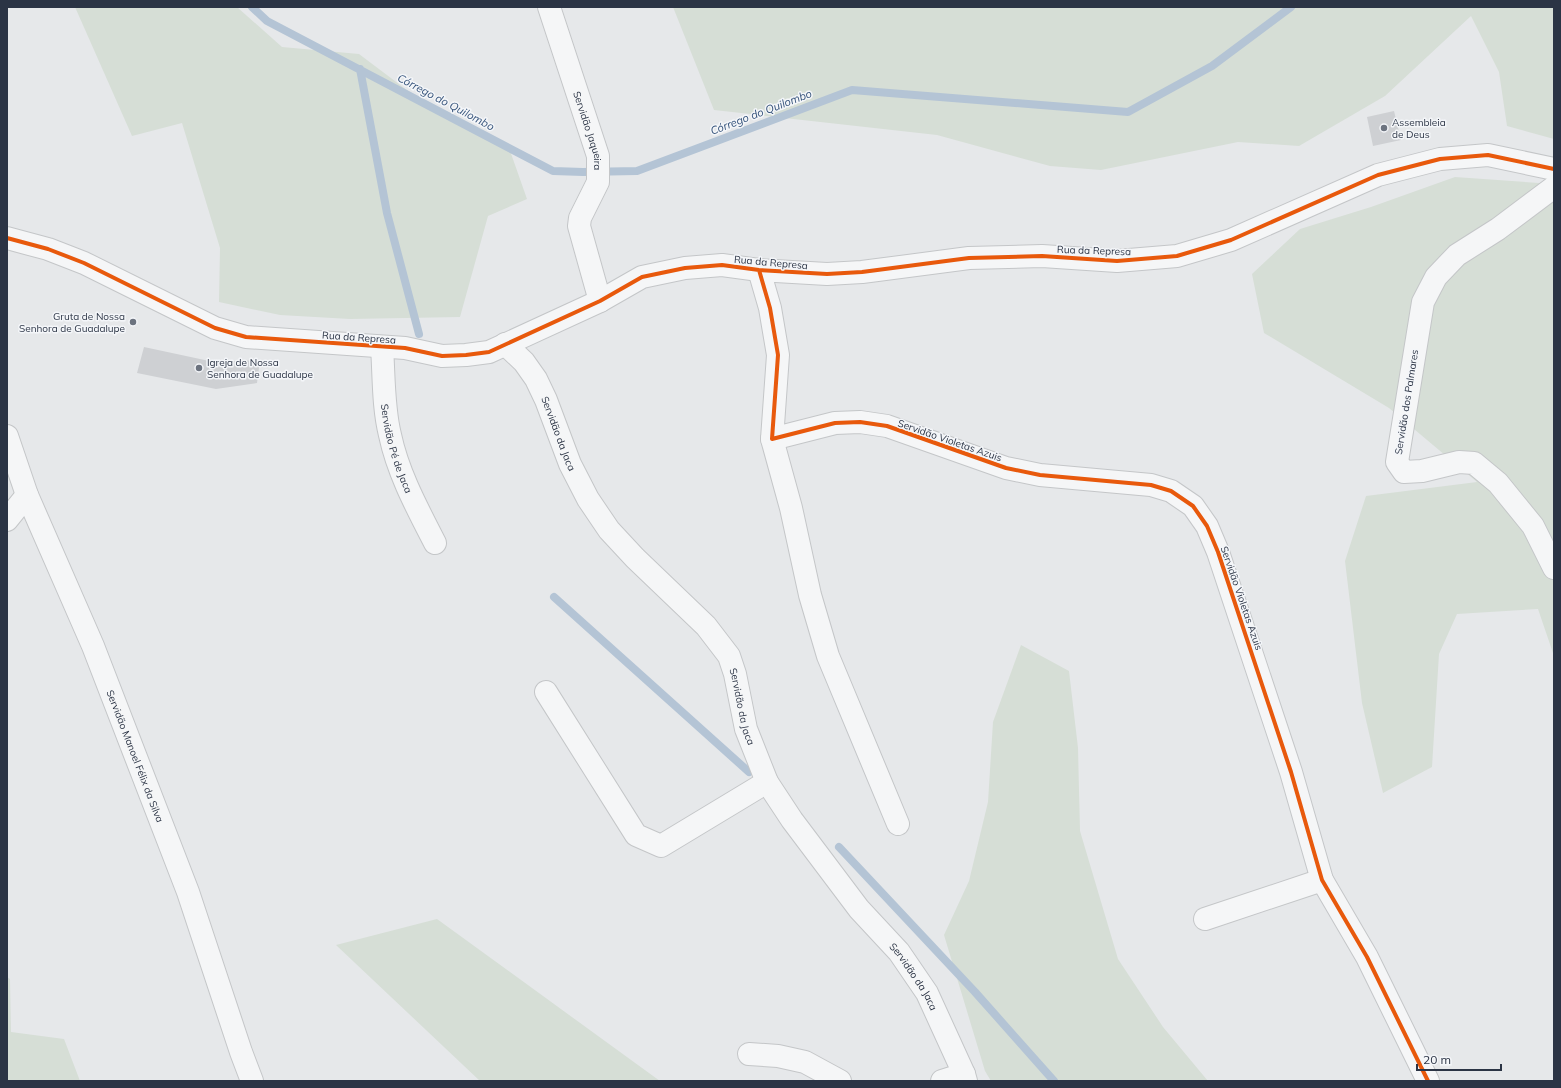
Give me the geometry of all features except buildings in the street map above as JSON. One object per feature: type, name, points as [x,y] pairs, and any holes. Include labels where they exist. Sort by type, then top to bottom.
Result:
[{"type":"street","name":"Servidão Jaqueira","points":[[549,7],[598,156],[598,182],[580,218],[579,226],[600,301]]},
{"type":"street","name":"Rua da Represa","points":[[7,238],[48,249],[84,263],[215,328],[246,337],[405,348],[442,356],[466,355],[489,352],[600,301],[642,277],[685,268],[722,265],[759,270],[827,274],[862,272],[969,258],[1042,256],[1117,261],[1177,256],[1231,240],[1378,175],[1440,159],[1488,155],[1554,169]]},
{"type":"street","name":"Servidão dos Palmares","points":[[1554,187],[1498,228],[1456,255],[1436,278],[1423,302],[1396,462],[1404,472],[1422,471],[1459,462],[1474,463],[1498,483],[1533,526],[1554,568]]},
{"type":"street","points":[[759,270],[770,308],[778,355],[772,439],[791,508],[810,595],[828,656],[898,824]]},
{"type":"street","name":"Servidão da Jaca","points":[[505,344],[524,362],[536,379],[546,400],[570,464],[588,499],[610,530],[635,558],[706,626],[729,656],[735,674],[746,729],[767,782],[802,833],[859,908],[899,952],[927,993],[965,1078]]},
{"type":"street","name":"Servidão Pé de Jaca","points":[[382,347],[390,435],[398,465],[435,543]]},
{"type":"street","name":"Servidão Violetas Azuis","points":[[772,439],[835,423],[860,422],[887,426],[1012,469],[1040,475],[1151,485],[1171,491],[1193,506],[1207,526],[1218,552],[1291,772],[1322,880],[1368,957],[1428,1081]]},
{"type":"street","name":"Servidão Manoel Félix da Silva","points":[[7,436],[27,495],[93,646],[188,892],[252,1081]]},
{"type":"street","points":[[7,520],[27,495]]},
{"type":"street","points":[[546,692],[636,835],[661,846],[767,782]]},
{"type":"street","points":[[1205,919],[1322,880]]},
{"type":"street","points":[[749,1054],[778,1056],[805,1062],[840,1081]]},
{"type":"street","points":[[942,1081],[965,1078]]},
{"type":"shaded area","points":[[75,7],[237,7],[282,47],[359,54],[440,115],[508,145],[527,199],[488,216],[460,317],[350,319],[280,315],[219,302],[220,248],[182,123],[132,136]]},
{"type":"shaded area","points":[[673,7],[1554,7],[1554,139],[1507,126],[1499,72],[1471,16],[1385,96],[1299,146],[1238,142],[1101,170],[1050,166],[937,135],[714,110]]},
{"type":"shaded area","points":[[1455,177],[1554,184],[1554,656],[1538,609],[1457,614],[1439,654],[1432,767],[1383,793],[1362,703],[1345,561],[1366,496],[1477,482],[1389,408],[1264,333],[1252,274],[1300,229],[1371,207]]},
{"type":"shaded area","points":[[1021,645],[1069,671],[1078,748],[1080,831],[1118,959],[1163,1027],[1208,1081],[991,1081],[985,1071],[944,935],[969,881],[988,802],[993,722]]},
{"type":"shaded area","points":[[437,919],[660,1081],[480,1081],[336,945]]},
{"type":"shaded area","points":[[7,977],[10,979],[11,1032],[64,1039],[80,1081],[7,1081]]},
{"type":"waterway","name":"Córrego do Quilombo","points":[[252,7],[267,21],[553,171],[583,172],[637,171],[852,90],[1128,112],[1212,66],[1291,7]]},
{"type":"waterway","points":[[360,69],[387,213],[419,334]]},
{"type":"waterway","points":[[554,597],[749,772]]},
{"type":"waterway","points":[[839,847],[975,992],[1054,1081]]},
{"type":"cycle path","points":[[7,238],[48,249],[84,263],[215,328],[246,337],[405,348],[442,356],[466,355],[489,352],[600,301],[642,277],[685,268],[722,265],[759,270],[827,274],[862,272],[969,258],[1042,256],[1117,261],[1177,256],[1231,240],[1378,175],[1440,159],[1488,155],[1554,169]]},
{"type":"cycle path","points":[[759,270],[770,308],[778,355],[772,439],[835,423],[860,422],[887,426],[1006,468],[1040,475],[1151,485],[1171,491],[1193,506],[1207,526],[1218,552],[1291,772],[1322,880],[1367,957],[1428,1081]]},
{"type":"place","name":"Assembleia de Deus","points":[[1384,128]]},
{"type":"place","name":"Gruta de Nossa Senhora de Guadalupe","points":[[133,322]]},
{"type":"place","name":"Igreja de Nossa Senhora de Guadalupe","points":[[199,368]]}]
